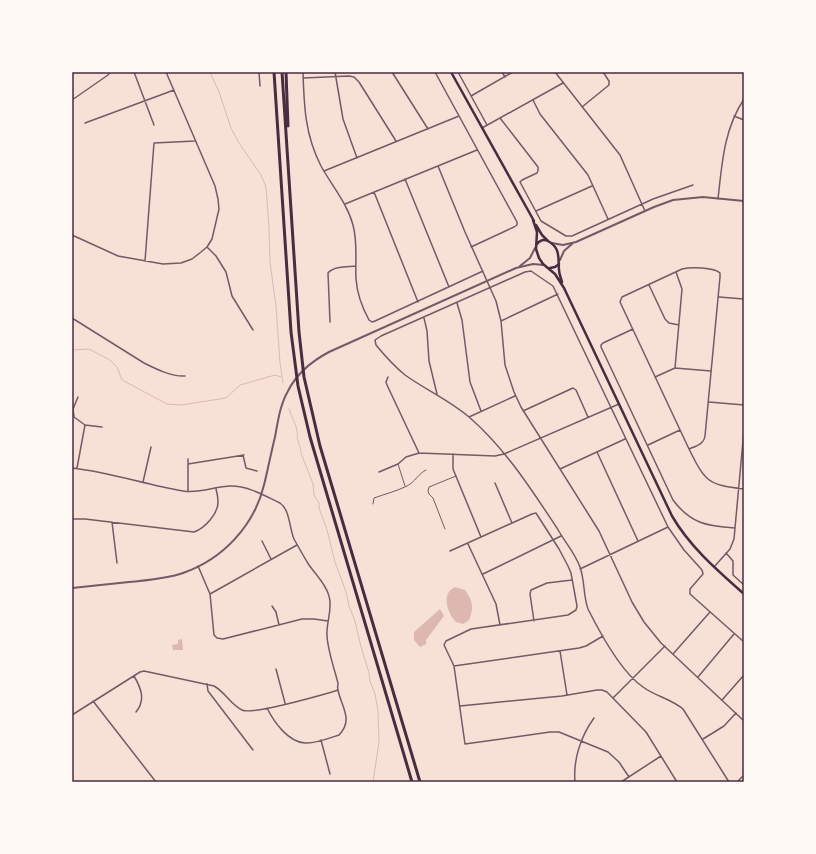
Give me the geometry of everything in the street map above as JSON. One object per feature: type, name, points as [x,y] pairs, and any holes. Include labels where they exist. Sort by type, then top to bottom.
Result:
[{"type":"highway","points":[[274,72],[291,332],[303,412],[412,782]]},
{"type":"highway","points":[[282,72],[299,332],[304,378],[320,446],[420,782]]},
{"type":"highway","points":[[286,72],[287,140]]},
{"type":"main road","points":[[451,72],[541,234],[557,251],[559,273],[564,288]]},
{"type":"main road","points":[[533,220],[537,234],[536,247],[538,258],[556,275],[564,288],[666,504],[678,526],[694,548],[744,594]]},
{"type":"main road","points":[[536,247],[540,240],[549,242]]},
{"type":"main road","points":[[549,268],[555,268],[559,262]]},
{"type":"street","points":[[72,100],[108,75],[110,72]]},
{"type":"street","points":[[134,72],[154,125]]},
{"type":"street","points":[[72,235],[111,254],[170,265],[181,263],[197,256],[207,247],[212,239],[219,212],[219,204],[215,186],[166,72]]},
{"type":"street","points":[[259,72],[260,86]]},
{"type":"street","points":[[303,72],[307,129],[314,151],[324,171],[345,204],[353,224],[356,236],[357,286],[360,300],[369,320],[372,322],[483,271]]},
{"type":"street","points":[[335,72],[343,119],[357,158]]},
{"type":"street","points":[[392,72],[428,129]]},
{"type":"street","points":[[435,72],[516,219],[517,224],[514,227],[471,247]]},
{"type":"street","points":[[458,72],[488,125]]},
{"type":"street","points":[[502,72],[505,77]]},
{"type":"street","points":[[471,96],[513,72]]},
{"type":"street","points":[[555,72],[620,155],[645,211]]},
{"type":"street","points":[[582,107],[609,85],[609,81],[603,72]]},
{"type":"street","points":[[303,78],[349,76],[356,78],[397,142]]},
{"type":"street","points":[[482,128],[563,83]]},
{"type":"street","points":[[86,123],[174,90]]},
{"type":"street","points":[[718,199],[725,143],[734,116],[744,98]]},
{"type":"street","points":[[533,100],[540,114],[588,175],[608,219]]},
{"type":"street","points":[[324,171],[459,116]]},
{"type":"street","points":[[734,116],[744,120]]},
{"type":"street","points":[[500,118],[538,167],[537,173],[520,182],[541,221],[566,236],[570,236],[642,204],[693,185]]},
{"type":"street","points":[[145,261],[154,142],[195,141]]},
{"type":"street","points":[[345,204],[478,150]]},
{"type":"street","points":[[438,166],[471,247],[491,287],[496,301],[501,321],[505,365],[515,395],[523,411],[599,531],[639,614],[653,634],[744,721]]},
{"type":"street","points":[[405,179],[449,287]]},
{"type":"street","points":[[536,212],[593,186]]},
{"type":"street","points":[[374,192],[418,302]]},
{"type":"street","points":[[559,262],[566,249],[576,242],[663,203],[683,198],[703,197],[744,201]]},
{"type":"street","points":[[549,242],[561,245],[576,242]]},
{"type":"street","points":[[207,247],[216,256],[226,272],[232,296],[253,330]]},
{"type":"street","points":[[72,588],[159,579],[174,576],[198,566],[222,551],[237,537],[254,512],[261,494],[281,408],[288,391],[298,376],[316,360],[329,352],[516,268],[529,259],[536,247]]},
{"type":"street","points":[[516,268],[533,264],[545,266]]},
{"type":"street","points":[[330,322],[328,273],[332,269],[336,268],[356,266]]},
{"type":"street","points":[[689,449],[701,443],[705,439],[720,277],[718,271],[692,268],[676,272],[621,299],[620,302],[689,449],[701,472],[718,486],[744,489]]},
{"type":"street","points":[[729,782],[686,713],[670,701],[650,692],[632,678],[622,667],[603,636],[586,602],[580,568],[531,488],[504,454],[469,417],[395,366],[376,344],[375,340],[525,272],[530,272],[553,286],[668,527],[684,550],[702,570],[702,575],[689,591],[690,595],[744,642]]},
{"type":"street","points":[[675,368],[682,289],[676,272]]},
{"type":"street","points":[[649,285],[665,319],[669,323],[679,325]]},
{"type":"street","points":[[501,321],[558,294]]},
{"type":"street","points":[[719,297],[744,299]]},
{"type":"street","points":[[456,303],[462,320],[470,382],[481,411]]},
{"type":"street","points":[[72,318],[144,363],[154,368],[180,376],[185,376]]},
{"type":"street","points":[[424,318],[430,361],[437,394]]},
{"type":"street","points":[[633,329],[601,345],[673,500],[690,518],[705,524],[735,528]]},
{"type":"street","points":[[655,377],[675,368],[712,371]]},
{"type":"street","points":[[388,377],[386,382],[387,385],[419,453]]},
{"type":"street","points":[[523,411],[570,388],[573,388],[576,390],[588,418]]},
{"type":"street","points":[[469,417],[515,395]]},
{"type":"street","points":[[78,396],[73,409],[73,415],[76,419],[84,425],[102,427]]},
{"type":"street","points":[[709,402],[744,405]]},
{"type":"street","points":[[379,472],[398,464],[406,457],[419,453],[495,456],[504,454],[619,404]]},
{"type":"street","points":[[77,468],[84,425]]},
{"type":"street","points":[[648,445],[680,430]]},
{"type":"street","points":[[714,566],[733,544],[744,430]]},
{"type":"street","points":[[560,469],[626,438]]},
{"type":"street","points":[[143,482],[151,447]]},
{"type":"street","points":[[597,452],[638,541]]},
{"type":"street","points":[[453,454],[453,466],[456,476],[482,537]]},
{"type":"street","points":[[188,464],[244,455],[246,468],[257,471]]},
{"type":"street","points":[[188,459],[188,491]]},
{"type":"street","points":[[72,468],[188,491],[201,491],[231,486],[242,487],[261,494],[285,507],[290,527],[298,545],[327,591],[330,603],[328,640],[338,683],[338,690],[346,720],[339,736],[308,743],[298,741],[280,729],[267,708]]},
{"type":"street","points":[[495,482],[512,523]]},
{"type":"street","points":[[72,519],[85,519],[196,532],[208,522],[216,511],[218,502],[216,488]]},
{"type":"street","points":[[450,551],[536,513],[554,540],[568,566],[577,606],[574,612],[566,616],[469,629],[446,640],[444,644],[454,666],[466,744],[552,732],[560,733],[582,740],[612,754],[629,777]]},
{"type":"street","points":[[112,522],[117,564]]},
{"type":"street","points":[[580,568],[668,527]]},
{"type":"street","points":[[483,574],[561,536]]},
{"type":"street","points":[[262,541],[272,559]]},
{"type":"street","points":[[468,544],[496,604],[500,625]]},
{"type":"street","points":[[210,594],[298,545]]},
{"type":"street","points":[[726,553],[732,560],[733,575],[744,585]]},
{"type":"street","points":[[198,566],[210,594],[214,635],[217,638],[223,639],[309,618],[328,621]]},
{"type":"street","points":[[534,620],[530,594],[531,590],[547,583],[572,580]]},
{"type":"street","points":[[272,606],[276,612],[280,625]]},
{"type":"street","points":[[673,654],[710,612]]},
{"type":"street","points":[[698,677],[735,634]]},
{"type":"street","points":[[454,666],[582,647],[603,636]]},
{"type":"street","points":[[612,698],[665,646]]},
{"type":"street","points":[[560,651],[568,695]]},
{"type":"street","points":[[276,669],[285,704]]},
{"type":"street","points":[[72,715],[142,671],[207,684],[221,690],[238,708],[250,712],[338,690]]},
{"type":"street","points":[[722,700],[744,675]]},
{"type":"street","points":[[134,676],[139,684],[142,700],[142,704],[136,712]]},
{"type":"street","points":[[207,684],[208,691],[253,750]]},
{"type":"street","points":[[460,706],[568,695],[600,690],[612,698],[646,732],[677,782]]},
{"type":"street","points":[[93,701],[156,782]]},
{"type":"street","points":[[703,739],[724,726],[736,713]]},
{"type":"street","points":[[575,782],[576,760],[582,740],[594,718]]},
{"type":"street","points":[[321,740],[330,774]]},
{"type":"street","points":[[621,782],[661,756]]},
{"type":"street","points":[[737,782],[744,775]]},
{"type":"lane","points":[[398,464],[406,487]]},
{"type":"lane","points":[[373,504],[374,498],[406,487],[426,470]]},
{"type":"lane","points":[[445,529],[428,489],[429,487],[456,476]]},
{"type":"shaded area","points":[[455,587],[465,590],[472,605],[472,612],[469,620],[463,624],[456,622],[448,609],[448,594],[450,590]]},
{"type":"shaded area","points":[[440,609],[444,616],[426,640],[426,644],[420,647],[414,640],[414,632]]},
{"type":"shaded area","points":[[182,639],[183,650],[173,650],[172,645],[178,644],[178,640]]},
{"type":"waterway","points":[[210,72],[219,92],[231,128],[239,143],[261,175],[266,187],[270,262],[276,306],[283,383]]},
{"type":"waterway","points":[[72,350],[89,349],[110,360],[117,367],[122,380],[167,404],[181,405],[226,398],[240,385],[275,375],[281,377]]},
{"type":"waterway","points":[[289,409],[296,428],[301,453],[313,484],[314,495],[319,503],[319,508],[327,530],[335,562],[355,621],[370,681],[375,694],[378,711],[379,742],[373,782]]}]
